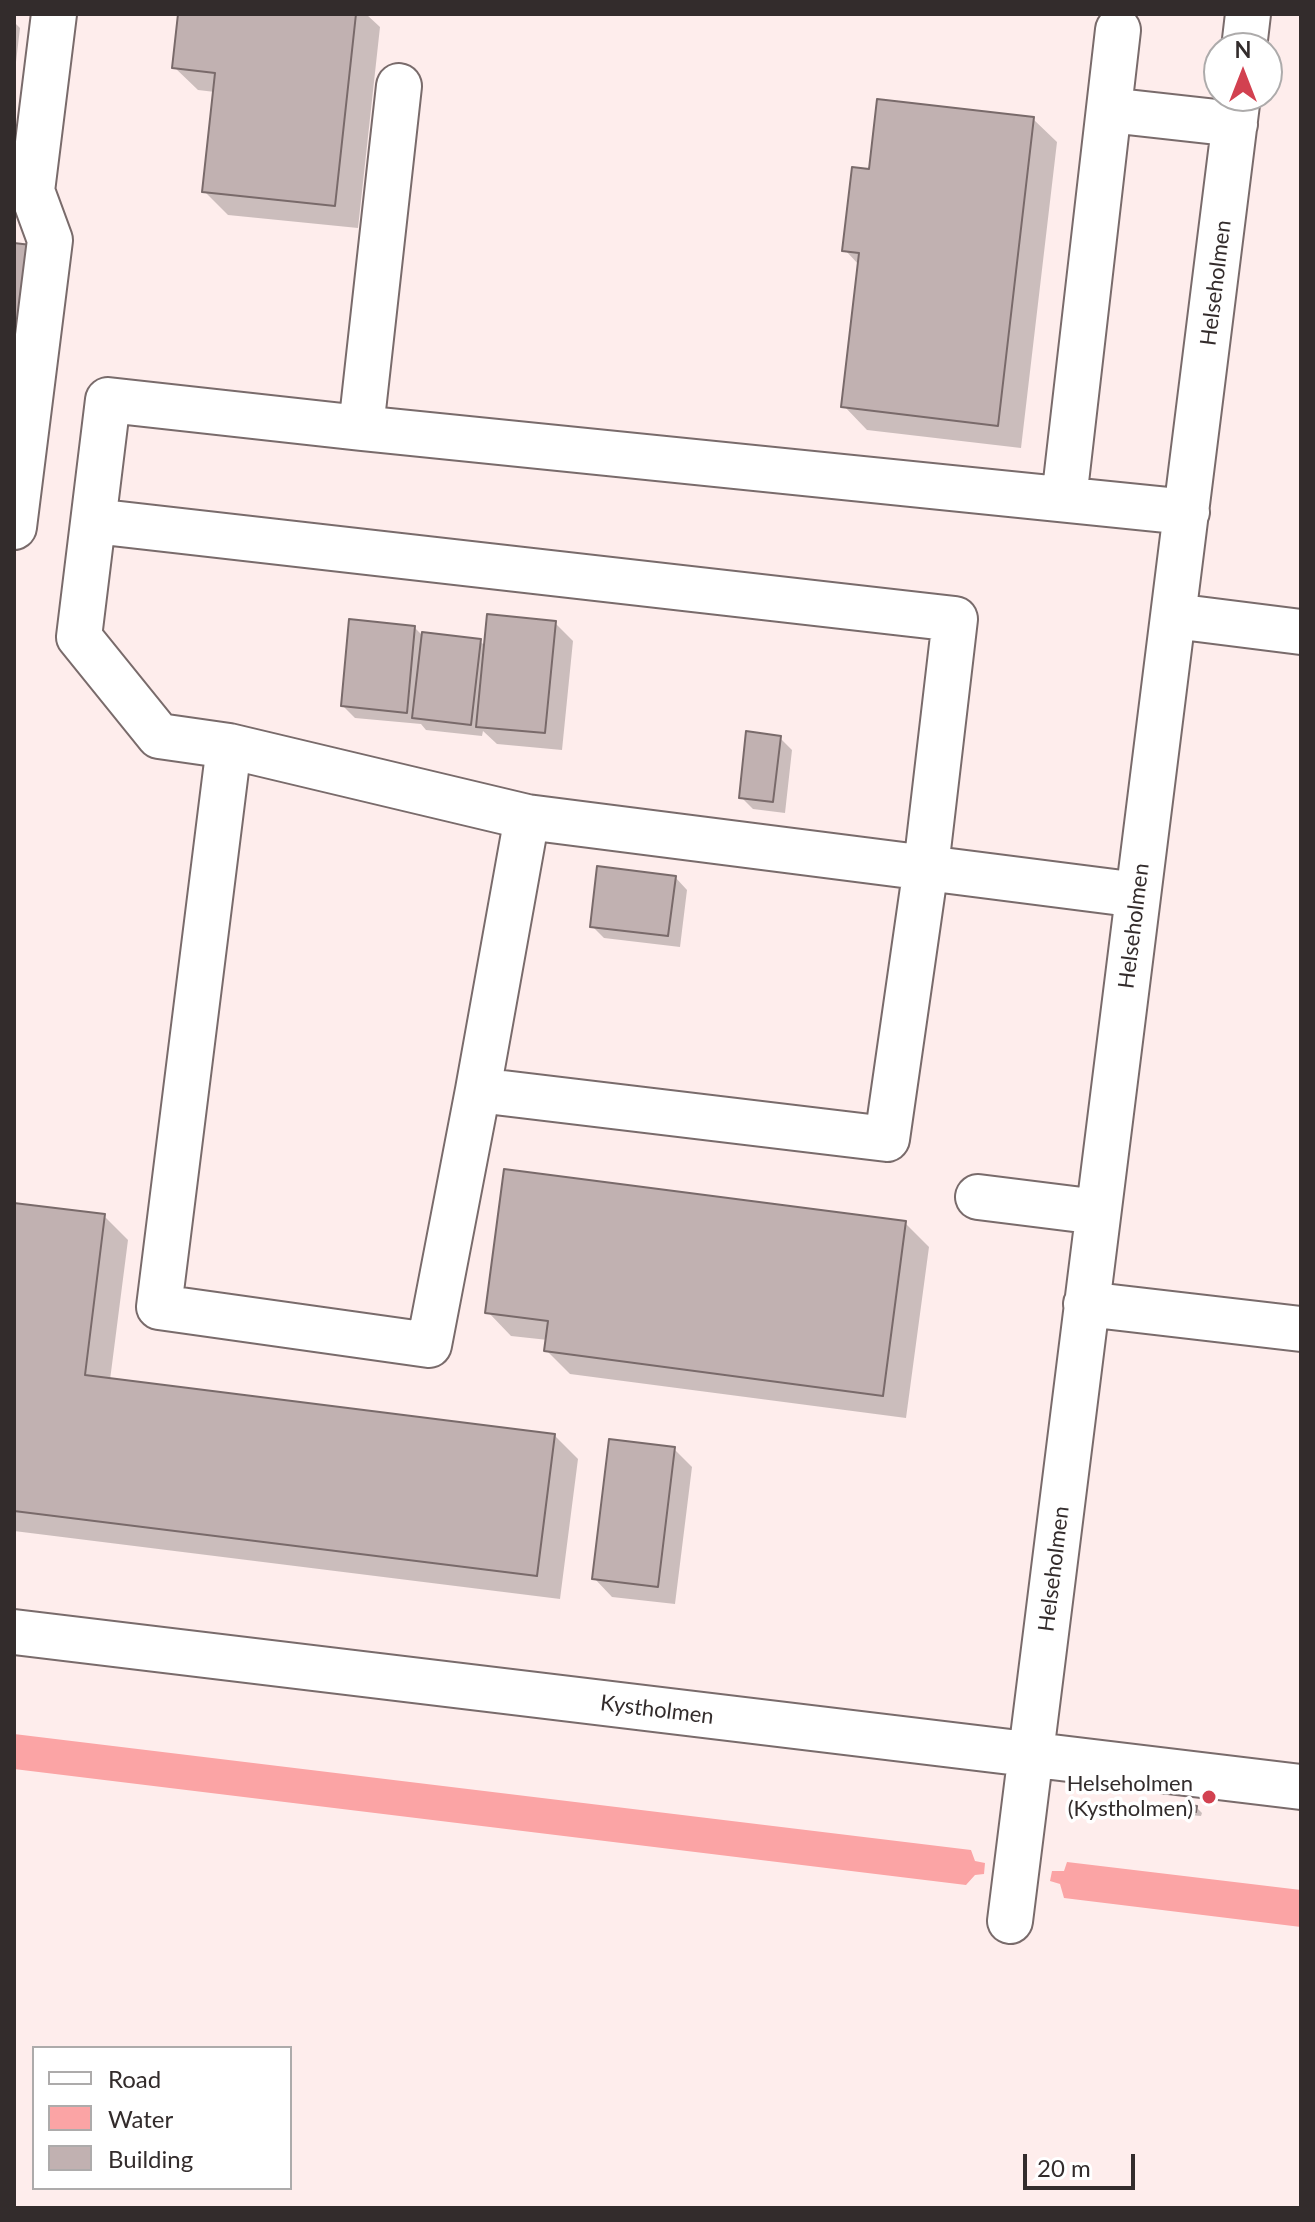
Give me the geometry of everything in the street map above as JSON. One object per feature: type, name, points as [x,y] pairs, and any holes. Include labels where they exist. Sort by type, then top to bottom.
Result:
[{"type":"street","points":[[14,527],[50,240],[32,191],[54,14]]},
{"type":"street","points":[[1064,499],[1118,30]]},
{"type":"street","points":[[361,428],[399,86]]},
{"type":"street","points":[[1109,110],[1203,110]]},
{"type":"street","name":"Helseholmen","points":[[1010,1921],[1237,112]]},
{"type":"street","points":[[1138,895],[527,817],[229,746],[159,736],[79,637],[108,400],[1187,512]]},
{"type":"street","points":[[94,521],[955,619],[926,867],[887,1139],[478,1090]]},
{"type":"street","points":[[1174,616],[1301,632]]},
{"type":"street","points":[[229,746],[159,1307],[429,1345],[527,817]]},
{"type":"street","points":[[978,1197],[1098,1212]]},
{"type":"street","points":[[1086,1304],[1301,1329]]},
{"type":"street","name":"Kystholmen","points":[[14,1632],[1301,1787]]},
{"type":"water","points":[[14,1734],[971,1850],[975,1861],[985,1863],[984,1874],[975,1875],[966,1885],[14,1769]]},
{"type":"water","points":[[1067,1862],[1301,1890],[1301,1927],[1064,1898],[1060,1884],[1050,1881],[1052,1871],[1064,1871]]},
{"type":"building","points":[[178,14],[356,14],[335,206],[202,192],[215,73],[172,68]]},
{"type":"building","points":[[877,99],[1034,117],[998,426],[841,407],[859,253],[842,251],[852,167],[869,169]]},
{"type":"building","points":[[14,243],[31,245],[14,476]]},
{"type":"building","points":[[487,614],[556,621],[545,733],[476,727]]},
{"type":"building","points":[[349,619],[415,626],[407,713],[341,706]]},
{"type":"building","points":[[422,632],[481,639],[471,725],[412,718]]},
{"type":"building","points":[[746,731],[781,736],[773,802],[739,798]]},
{"type":"building","points":[[597,866],[676,876],[668,936],[590,927]]},
{"type":"building","points":[[504,1169],[906,1221],[883,1396],[544,1351],[548,1321],[485,1313]]},
{"type":"building","points":[[14,1203],[105,1214],[85,1375],[555,1434],[537,1576],[14,1511]]},
{"type":"building","points":[[609,1439],[675,1447],[658,1587],[592,1579]]},
{"type":"building","points":[[1182,1804],[1197,1806],[1196,1812],[1182,1810]]},
{"type":"place","name":"Helseholmen (Kystholmen)","points":[[1209,1797]]}]
